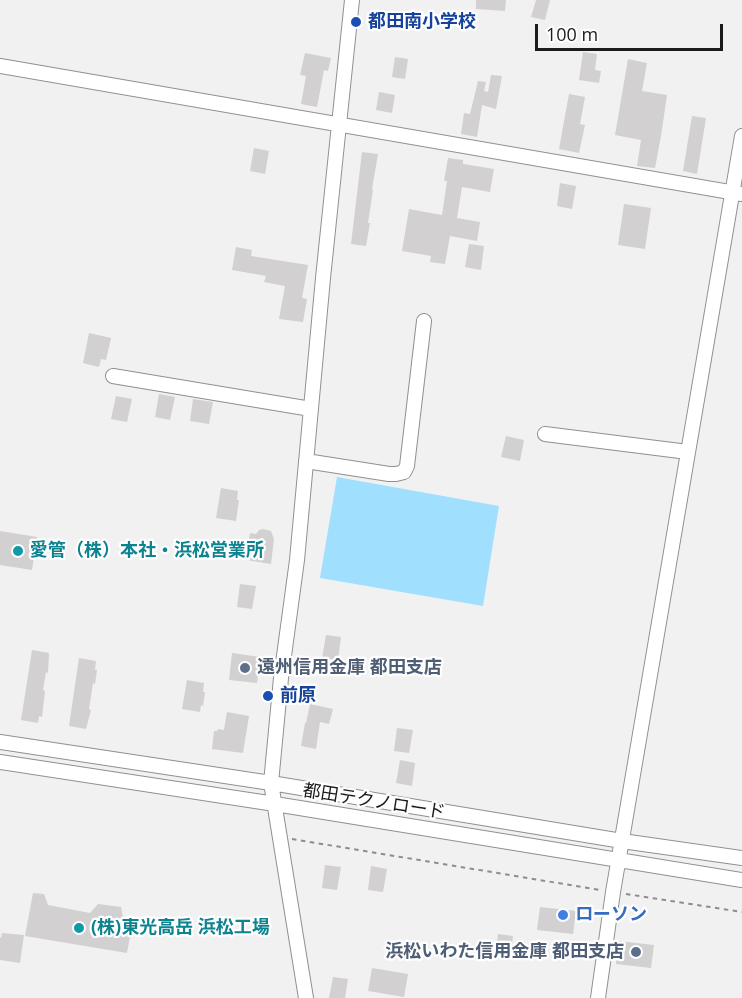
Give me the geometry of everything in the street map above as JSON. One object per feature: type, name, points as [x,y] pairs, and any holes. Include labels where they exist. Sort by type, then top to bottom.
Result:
[{"type":"street","points":[[306,998],[271,783],[281,678],[297,560],[352,0]]},
{"type":"street","points":[[0,66],[737,193]]},
{"type":"street","points":[[597,998],[688,452],[737,193],[742,136]]},
{"type":"street","points":[[306,461],[389,474],[404,472],[407,466],[424,321]]},
{"type":"street","points":[[114,376],[311,409]]},
{"type":"street","points":[[545,434],[688,452]]},
{"type":"street","name":"都田テクノロード","points":[[0,742],[742,858]]},
{"type":"street","name":"都田テクノロード","points":[[0,762],[742,880]]},
{"type":"path","points":[[280,837],[742,912]]},
{"type":"water","points":[[337,477],[499,506],[483,606],[320,578]]},
{"type":"building","points":[[476,0],[506,0],[505,11],[476,9]]},
{"type":"building","points":[[536,0],[550,0],[545,20],[531,17]]},
{"type":"building","points":[[583,52],[597,54],[595,70],[601,71],[599,83],[579,80]]},
{"type":"building","points":[[305,53],[331,58],[328,71],[324,70],[317,107],[301,104],[306,76],[300,75]]},
{"type":"building","points":[[395,57],[408,59],[405,79],[392,77]]},
{"type":"building","points":[[628,59],[647,63],[642,91],[667,95],[655,168],[637,166],[641,140],[615,135]]},
{"type":"building","points":[[491,75],[502,76],[496,109],[482,105],[477,137],[461,134],[464,113],[470,114],[478,81],[486,82],[484,91],[488,92]]},
{"type":"building","points":[[379,92],[395,95],[392,113],[376,110]]},
{"type":"building","points":[[569,94],[585,97],[580,124],[585,125],[579,153],[559,149]]},
{"type":"building","points":[[692,116],[706,118],[697,174],[683,171]]},
{"type":"building","points":[[254,148],[269,151],[265,174],[250,171]]},
{"type":"building","points":[[362,152],[378,154],[366,246],[351,244]]},
{"type":"building","points":[[448,158],[463,160],[463,164],[494,169],[490,192],[462,187],[457,218],[480,222],[477,241],[450,236],[445,264],[430,262],[431,256],[402,251],[409,209],[442,215]]},
{"type":"building","points":[[560,183],[576,186],[572,209],[557,206]]},
{"type":"building","points":[[624,204],[651,208],[645,249],[618,245]]},
{"type":"building","points":[[469,244],[484,246],[481,270],[465,267]]},
{"type":"building","points":[[236,247],[252,250],[251,256],[308,265],[302,298],[307,299],[303,322],[279,319],[285,286],[264,282],[266,276],[232,270]]},
{"type":"building","points":[[89,333],[111,338],[106,360],[101,359],[99,367],[83,363]]},
{"type":"building","points":[[159,394],[175,397],[170,420],[155,417]]},
{"type":"building","points":[[116,396],[132,399],[127,422],[111,419]]},
{"type":"building","points":[[193,399],[213,402],[209,424],[190,421]]},
{"type":"building","points":[[506,436],[524,440],[520,461],[501,457]]},
{"type":"building","points":[[221,488],[238,491],[236,521],[216,518]]},
{"type":"building","points":[[263,529],[271,531],[274,539],[271,564],[246,560],[250,533],[256,534]]},
{"type":"building","name":"愛管（株）本社・浜松営業所","points":[[0,531],[37,537],[32,570],[0,565]]},
{"type":"building","points":[[240,584],[256,586],[252,609],[237,607]]},
{"type":"building","points":[[326,635],[341,637],[338,660],[322,658]]},
{"type":"building","points":[[32,650],[49,653],[48,673],[46,672],[43,690],[45,691],[42,717],[39,716],[38,723],[21,720]]},
{"type":"building","name":"遠州信用金庫 都田支店","points":[[232,653],[260,657],[257,683],[229,680]]},
{"type":"building","points":[[79,658],[96,661],[95,670],[97,670],[86,729],[69,726]]},
{"type":"building","points":[[187,680],[204,683],[203,692],[205,692],[200,712],[182,709]]},
{"type":"building","points":[[310,704],[333,709],[329,724],[320,722],[316,749],[301,746]]},
{"type":"building","points":[[227,712],[249,716],[243,753],[212,749],[214,731],[224,730]]},
{"type":"building","points":[[397,728],[413,730],[409,753],[394,751]]},
{"type":"building","points":[[400,760],[415,763],[412,786],[396,783]]},
{"type":"building","points":[[325,865],[341,867],[337,890],[322,888]]},
{"type":"building","points":[[371,866],[387,869],[383,892],[368,890]]},
{"type":"building","name":"(株)東光高岳 浜松工場","points":[[33,893],[44,894],[48,905],[90,913],[98,904],[121,907],[123,918],[133,920],[127,953],[25,936]]},
{"type":"building","points":[[540,907],[576,911],[573,934],[537,930]]},
{"type":"building","points":[[2,933],[24,935],[20,963],[0,960]]},
{"type":"building","points":[[498,934],[513,936],[510,960],[495,957]]},
{"type":"building","points":[[618,941],[654,945],[651,968],[616,964]]},
{"type":"building","points":[[372,968],[408,974],[404,997],[368,991]]},
{"type":"building","points":[[333,977],[348,979],[345,998],[329,998]]},
{"type":"place","name":"都田南小学校","points":[[356,22]]},
{"type":"place","name":"愛管（株）本社・浜松営業所","points":[[18,551]]},
{"type":"place","name":"遠州信用金庫 都田支店","points":[[245,668]]},
{"type":"place","name":"前原","points":[[268,696]]},
{"type":"place","name":"ローソン","points":[[563,915]]},
{"type":"place","name":"(株)東光高岳 浜松工場","points":[[79,928]]},
{"type":"place","name":"浜松いわた信用金庫 都田支店","points":[[636,952]]}]
